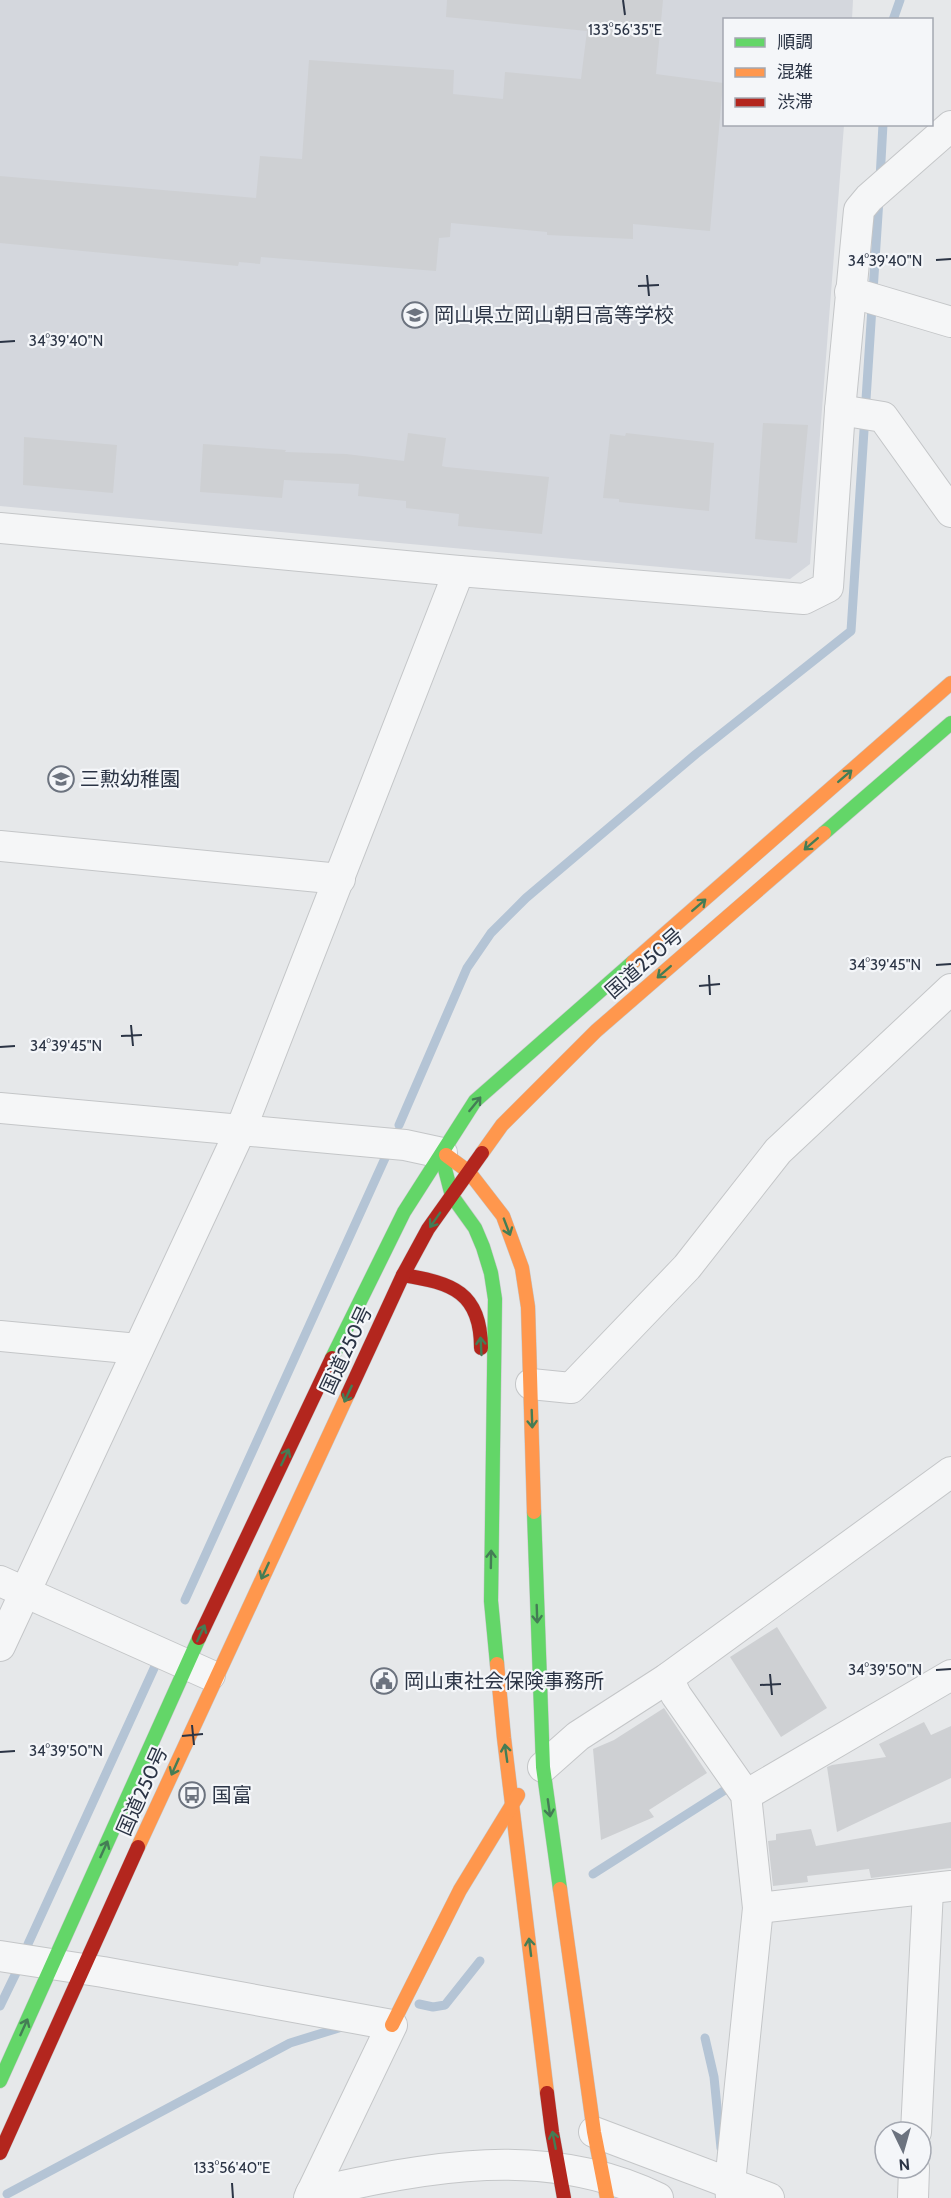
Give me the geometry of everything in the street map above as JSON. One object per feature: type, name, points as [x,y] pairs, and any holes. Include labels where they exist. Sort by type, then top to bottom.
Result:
[{"type":"main road","name":"国道250号","points":[[0,2081],[187,1664],[339,1343],[404,1212],[475,1101],[951,683]]},
{"type":"main road","name":"国道250号","points":[[0,2153],[215,1678],[403,1275],[428,1229],[502,1125],[596,1031],[951,723]]},
{"type":"main road","points":[[442,1153],[469,1172],[503,1216],[522,1268],[528,1307],[543,1767],[594,2132],[605,2187]]},
{"type":"main road","points":[[442,1153],[452,1196],[475,1228],[491,1273],[495,1299],[491,1601],[504,1738],[552,2132],[564,2198]]},
{"type":"main road","points":[[403,1275],[435,1280],[453,1288],[470,1302],[480,1324],[484,1399],[493,1424]]},
{"type":"main road","points":[[392,2025],[460,1890],[513,1801],[543,1767]]},
{"type":"street","points":[[0,528],[804,599],[828,587],[857,413],[865,296],[859,210],[951,126]]},
{"type":"street","points":[[865,296],[951,322]]},
{"type":"street","points":[[857,413],[883,417],[951,512]]},
{"type":"street","points":[[0,1646],[12,1587],[138,1349],[241,1129],[459,570]]},
{"type":"street","points":[[0,846],[339,879]]},
{"type":"street","points":[[531,1384],[571,1388],[687,1267],[778,1151],[951,989]]},
{"type":"street","points":[[0,1108],[405,1145],[442,1153]]},
{"type":"street","points":[[0,1336],[138,1349]]},
{"type":"street","points":[[543,1767],[578,1736],[668,1678],[951,1472]]},
{"type":"street","points":[[12,1587],[215,1678]]},
{"type":"street","points":[[746,1795],[951,1676]]},
{"type":"street","points":[[668,1678],[676,1695],[746,1795],[758,1908],[730,2191]]},
{"type":"street","points":[[758,1908],[940,1888],[917,2120]]},
{"type":"street","points":[[0,1956],[392,2025],[310,2195]]},
{"type":"street","points":[[594,2132],[730,2191],[769,2198]]},
{"type":"street","points":[[310,2195],[397,2174],[451,2167],[527,2164],[559,2167],[605,2187],[658,2198]]},
{"type":"street","points":[[913,2198],[914,2180]]},
{"type":"shaded area","name":"岡山県立岡山朝日高等学校","points":[[0,0],[853,0],[852,18],[723,18],[723,126],[844,126],[810,564],[790,579],[0,506]]},
{"type":"building","points":[[447,0],[663,0],[656,74],[723,83],[710,231],[633,224],[633,239],[547,235],[547,232],[451,223],[450,237],[439,238],[436,271],[261,257],[260,264],[239,262],[238,266],[0,243],[0,176],[256,198],[260,156],[302,159],[309,60],[454,70],[453,94],[503,99],[505,72],[581,79],[587,31],[446,17]]},
{"type":"building","points":[[763,423],[808,425],[797,543],[755,539]]},
{"type":"building","points":[[408,433],[446,438],[442,466],[549,477],[542,534],[458,526],[459,514],[406,508],[406,501],[358,496],[359,484],[284,480],[282,498],[200,492],[203,444],[286,450],[285,452],[346,454],[404,461]]},
{"type":"building","points":[[626,433],[714,443],[709,511],[619,502],[619,499],[603,498],[610,434],[625,436]]},
{"type":"building","points":[[24,437],[117,445],[113,493],[23,485]]},
{"type":"building","points":[[777,1627],[827,1708],[781,1737],[730,1657]]},
{"type":"building","points":[[664,1708],[707,1773],[649,1810],[654,1817],[601,1840],[593,1749],[614,1740]]},
{"type":"building","points":[[924,1722],[931,1735],[951,1726],[951,1778],[837,1832],[827,1767],[886,1757],[879,1744]]},
{"type":"building","points":[[951,1822],[951,1868],[871,1878],[869,1869],[807,1876],[808,1882],[773,1886],[768,1841],[776,1840],[776,1834],[811,1829],[816,1846]]},
{"type":"waterway","points":[[894,18],[900,0]]},
{"type":"waterway","points":[[880,179],[883,126]]},
{"type":"waterway","points":[[399,1125],[467,968],[491,933],[526,898],[696,754],[851,631],[879,199]]},
{"type":"waterway","points":[[185,1600],[386,1156]]},
{"type":"waterway","points":[[28,1944],[156,1664]]},
{"type":"waterway","points":[[593,1874],[725,1790]]},
{"type":"waterway","points":[[419,2004],[433,2007],[445,2005],[480,1961]]},
{"type":"waterway","points":[[0,2006],[16,1973]]},
{"type":"waterway","points":[[7,2194],[290,2043],[342,2027]]},
{"type":"waterway","points":[[705,2038],[714,2077],[721,2148]]},
{"type":"traffic: fast","points":[[824,833],[951,723]]},
{"type":"traffic: fast","points":[[332,1358],[404,1212],[475,1101],[633,962]]},
{"type":"traffic: fast","points":[[445,1169],[452,1196],[475,1228],[483,1247],[491,1273],[495,1299],[491,1601],[497,1664]]},
{"type":"traffic: fast","points":[[534,1512],[543,1767],[560,1889]]},
{"type":"traffic: fast","points":[[0,2081],[199,1638]]},
{"type":"traffic: slow","points":[[633,962],[951,683]]},
{"type":"traffic: slow","points":[[482,1153],[502,1125],[596,1031],[824,833]]},
{"type":"traffic: slow","points":[[446,1155],[469,1172],[503,1216],[522,1268],[528,1307],[534,1512]]},
{"type":"traffic: slow","points":[[138,1847],[348,1394]]},
{"type":"traffic: slow","points":[[497,1664],[547,2093]]},
{"type":"traffic: slow","points":[[392,2025],[460,1890],[518,1795]]},
{"type":"traffic: slow","points":[[560,1889],[594,2132],[607,2198]]},
{"type":"traffic: jam","points":[[348,1394],[403,1275],[428,1229],[482,1153]]},
{"type":"traffic: jam","points":[[403,1275],[449,1287],[469,1302],[476,1314],[480,1329],[481,1348]]},
{"type":"traffic: jam","points":[[199,1638],[332,1358]]},
{"type":"traffic: jam","points":[[0,2153],[138,1847]]},
{"type":"traffic: jam","points":[[547,2093],[564,2198]]},
{"type":"place","name":"岡山県立岡山朝日高等学校","points":[[415,315]]},
{"type":"place","name":"三勲幼稚園","points":[[61,779]]},
{"type":"place","name":"岡山東社会保険事務所","points":[[384,1681]]},
{"type":"place","name":"国富","points":[[192,1795]]}]
